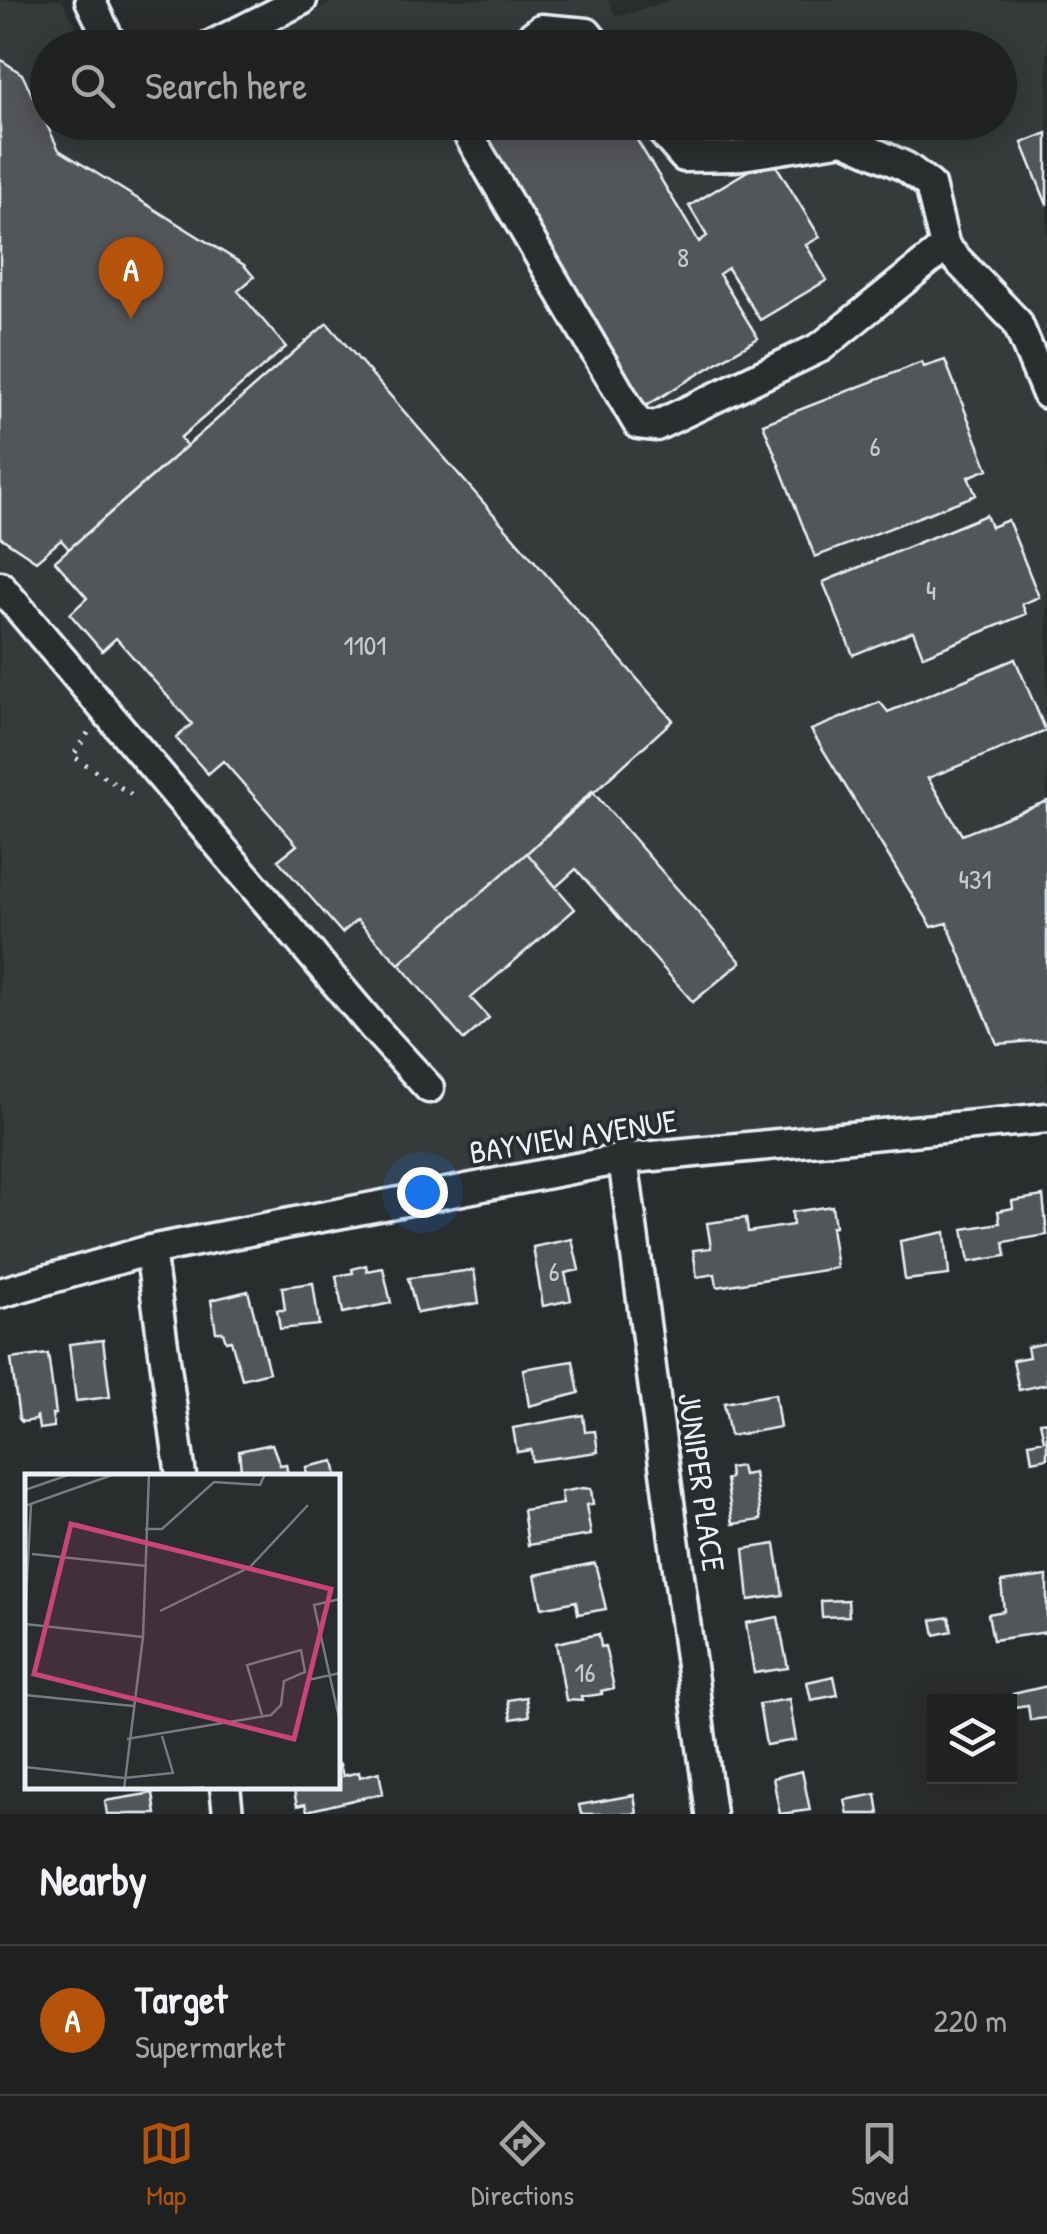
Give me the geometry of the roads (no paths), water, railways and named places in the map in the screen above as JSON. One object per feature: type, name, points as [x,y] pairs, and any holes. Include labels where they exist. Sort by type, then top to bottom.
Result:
[{"type":"street","points":[[90,0],[105,30]]},
{"type":"street","points":[[242,30],[302,0]]},
{"type":"street","points":[[472,140],[638,424],[656,426],[821,346],[946,247]]},
{"type":"street","points":[[669,140],[684,157],[735,156],[838,140]]},
{"type":"street","points":[[846,140],[906,167],[930,185],[946,247],[1018,322],[1047,394]]},
{"type":"street","points":[[0,586],[428,1088]]},
{"type":"street","name":"BAYVIEW AVENUE","points":[[0,1294],[150,1250],[624,1159],[1047,1118]]},
{"type":"street","name":"JUNIPER PLACE","points":[[624,1159],[711,1814]]},
{"type":"street","points":[[150,1250],[182,1474]]},
{"type":"street","points":[[224,1789],[228,1814]]},
{"type":"place","name":"Target","points":[[131,319]]}]
